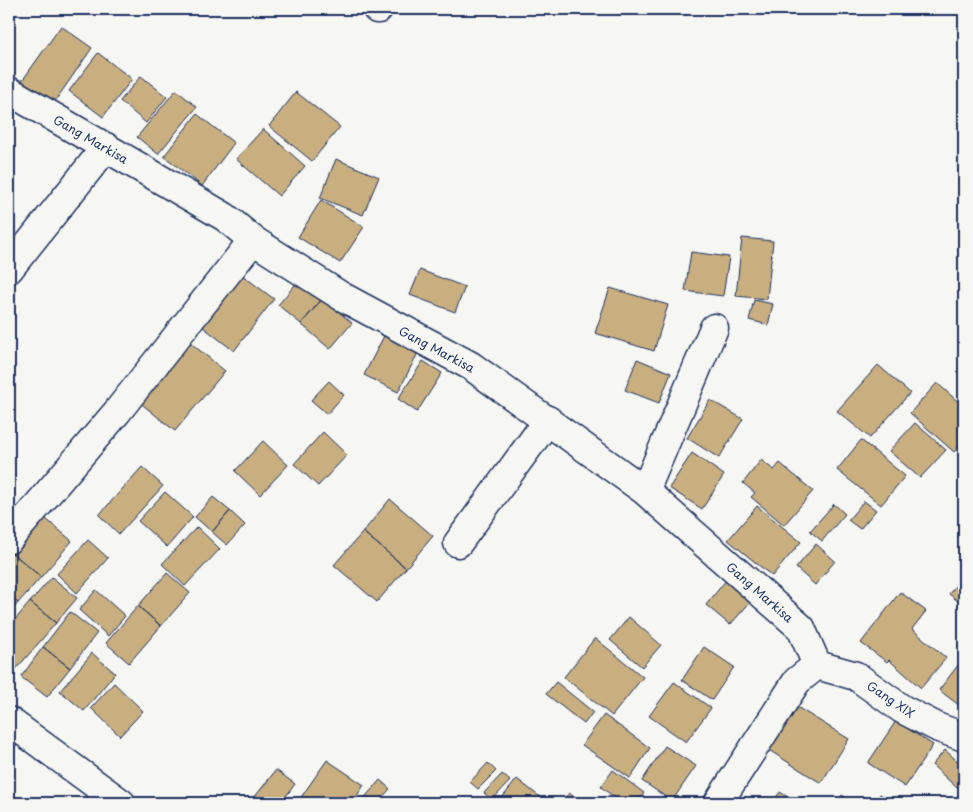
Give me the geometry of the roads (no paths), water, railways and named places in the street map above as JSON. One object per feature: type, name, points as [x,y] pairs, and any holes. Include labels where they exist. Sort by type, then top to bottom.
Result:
[{"type":"street","name":"Gang Markisa","points":[[9,91],[225,217],[253,240],[341,296],[471,366],[548,420],[645,491],[801,628],[817,665]]},
{"type":"street","points":[[9,269],[106,147]]},
{"type":"street","points":[[9,539],[117,412],[253,240]]},
{"type":"street","points":[[645,491],[714,328]]},
{"type":"street","points":[[458,543],[548,420]]},
{"type":"street","points":[[718,803],[797,681],[817,665]]},
{"type":"street","name":"Gang XIX","points":[[817,665],[856,676],[902,709],[939,728],[964,737]]},
{"type":"street","points":[[9,721],[121,803]]}]
